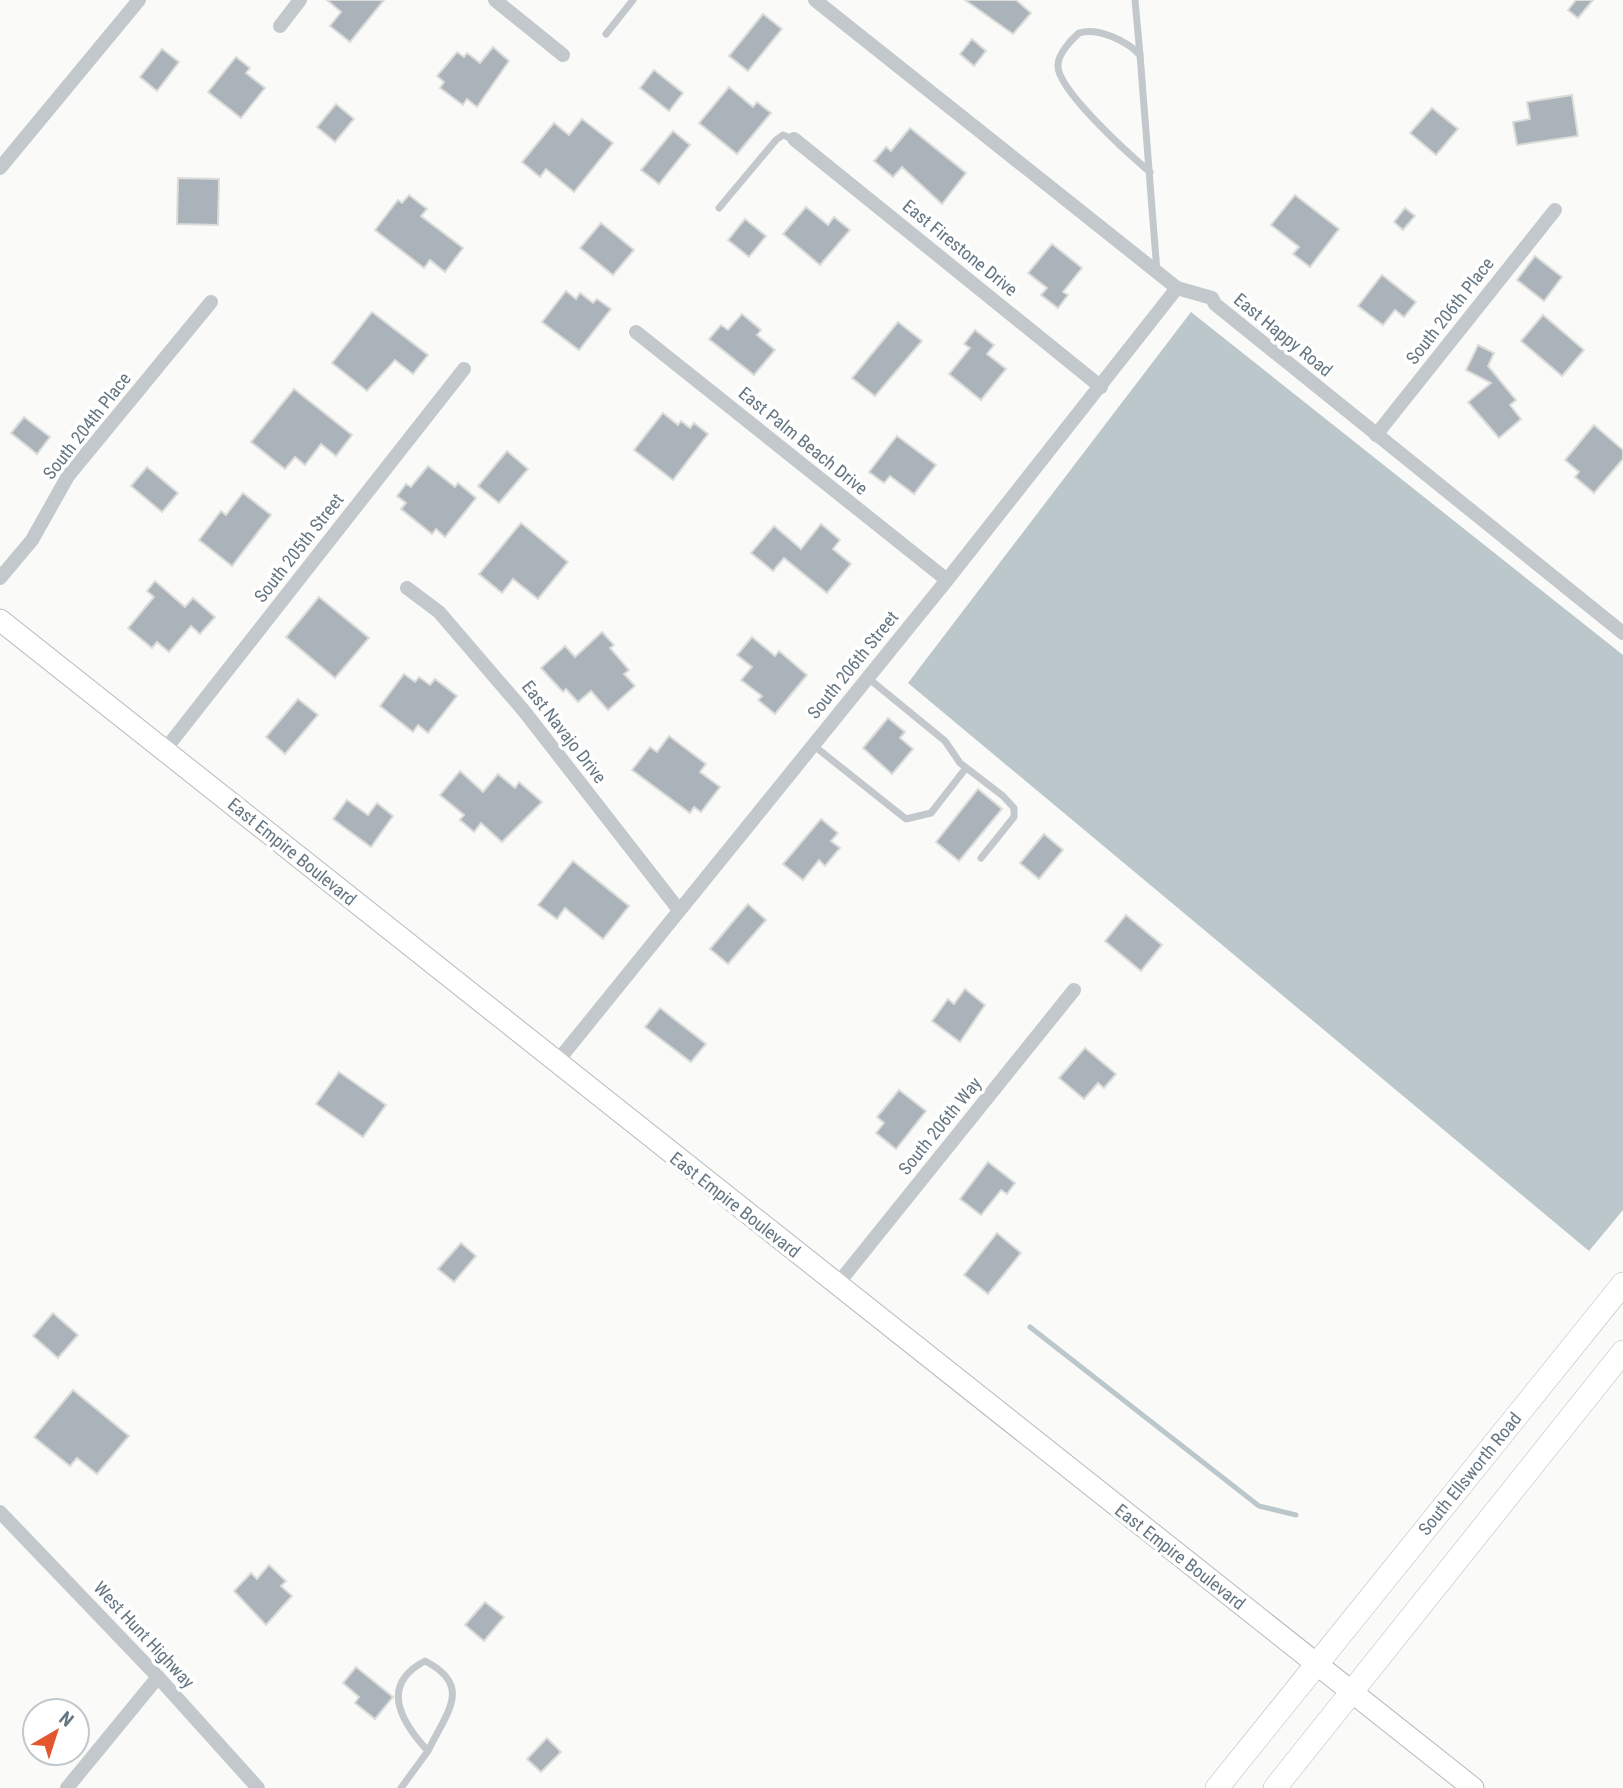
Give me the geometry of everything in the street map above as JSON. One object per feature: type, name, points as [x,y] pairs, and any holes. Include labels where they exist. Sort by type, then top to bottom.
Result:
[{"type":"main road","name":"East Empire Boulevard","points":[[0,620],[836,1286],[1473,1788]]},
{"type":"main road","name":"South Ellsworth Road","points":[[1217,1788],[1623,1284]]},
{"type":"main road","points":[[1275,1788],[1623,1352]]},
{"type":"street","points":[[0,168],[139,0]]},
{"type":"street","points":[[280,26],[300,0]]},
{"type":"street","points":[[495,0],[563,55]]},
{"type":"street","name":"East Happy Road","points":[[815,0],[1177,288],[1212,298],[1215,304],[1623,633]]},
{"type":"street","name":"East Firestone Drive","points":[[794,139],[1101,387]]},
{"type":"street","name":"South 206th Place","points":[[1376,435],[1555,210]]},
{"type":"street","name":"South 206th Street","points":[[556,1063],[947,580],[1177,288]]},
{"type":"street","name":"South 204th Place","points":[[0,578],[32,540],[68,476],[211,302]]},
{"type":"street","name":"East Palm Beach Drive","points":[[636,332],[947,580]]},
{"type":"street","name":"South 205th Street","points":[[164,751],[464,369]]},
{"type":"street","name":"East Navajo Drive","points":[[407,588],[439,612],[524,711],[679,910]]},
{"type":"street","name":"South 206th Way","points":[[836,1286],[1074,990]]},
{"type":"street","name":"West Hunt Highway","points":[[0,1512],[158,1676],[258,1788]]},
{"type":"street","points":[[67,1788],[158,1676]]},
{"type":"lane","points":[[606,34],[633,0]]},
{"type":"lane","points":[[1135,0],[1157,272]]},
{"type":"lane","points":[[1140,55],[1128,45],[1084,31],[1073,38],[1057,66],[1065,83],[1104,131],[1150,172]]},
{"type":"lane","points":[[719,208],[776,140],[783,135],[794,139]]},
{"type":"lane","points":[[868,678],[945,741],[966,768],[1003,796],[1014,808],[1014,817],[981,858]]},
{"type":"lane","points":[[813,745],[906,819],[931,813],[966,768]]},
{"type":"lane","points":[[401,1788],[428,1752],[453,1696],[454,1684],[444,1671],[425,1661],[410,1669],[401,1682],[398,1700],[403,1720],[428,1752]]},
{"type":"shaded area","points":[[1191,312],[1623,655],[1623,1210],[1589,1251],[908,683]]},
{"type":"building","points":[[327,0],[384,0],[350,42],[330,26],[341,12]]},
{"type":"building","points":[[965,0],[1016,0],[1031,13],[1013,34]]},
{"type":"building","points":[[1576,0],[1593,0],[1578,18],[1568,10]]},
{"type":"building","points":[[763,14],[782,29],[748,71],[729,56]]},
{"type":"building","points":[[972,39],[986,51],[974,66],[960,54]]},
{"type":"building","points":[[493,47],[509,61],[477,107],[467,99],[463,105],[440,88],[444,82],[437,76],[457,52],[464,57],[467,53],[480,63]]},
{"type":"building","points":[[162,49],[179,62],[157,91],[140,77]]},
{"type":"building","points":[[236,57],[250,68],[246,73],[265,88],[241,118],[208,92]]},
{"type":"building","points":[[654,70],[683,93],[669,111],[640,88]]},
{"type":"building","points":[[729,87],[753,107],[757,102],[771,113],[737,154],[699,123]]},
{"type":"building","points":[[1572,95],[1578,136],[1517,145],[1513,122],[1530,119],[1527,102]]},
{"type":"building","points":[[336,104],[354,119],[335,142],[317,127]]},
{"type":"building","points":[[1432,108],[1458,129],[1436,155],[1410,133]]},
{"type":"building","points":[[582,119],[613,143],[574,192],[546,169],[540,177],[522,162],[554,123],[569,135]]},
{"type":"building","points":[[910,128],[966,173],[942,204],[902,167],[893,177],[874,161],[886,147],[891,151]]},
{"type":"building","points":[[673,131],[690,145],[659,184],[641,170]]},
{"type":"building","points":[[178,178],[219,179],[218,225],[177,224]]},
{"type":"building","points":[[409,195],[427,209],[421,216],[463,248],[445,272],[430,260],[424,268],[375,230],[398,200],[402,203]]},
{"type":"building","points":[[1295,195],[1339,229],[1310,267],[1293,254],[1299,247],[1271,225]]},
{"type":"building","points":[[806,207],[828,225],[834,217],[850,230],[820,265],[783,234]]},
{"type":"building","points":[[1405,208],[1415,216],[1403,230],[1394,222]]},
{"type":"building","points":[[745,219],[766,236],[749,257],[728,240]]},
{"type":"building","points":[[601,223],[634,250],[613,275],[580,248]]},
{"type":"building","points":[[1052,244],[1082,268],[1063,292],[1068,295],[1058,308],[1041,295],[1047,288],[1028,273]]},
{"type":"building","points":[[1535,256],[1562,277],[1544,301],[1517,280]]},
{"type":"building","points":[[1382,275],[1416,302],[1404,317],[1395,310],[1383,325],[1358,306]]},
{"type":"building","points":[[566,291],[576,299],[580,293],[593,303],[597,299],[611,309],[579,350],[542,322]]},
{"type":"building","points":[[372,312],[428,355],[413,374],[395,360],[367,391],[332,363]]},
{"type":"building","points":[[742,314],[761,330],[757,335],[775,350],[754,375],[709,339],[721,325],[728,330]]},
{"type":"building","points":[[1543,315],[1584,350],[1562,376],[1521,341]]},
{"type":"building","points":[[898,322],[922,341],[875,396],[852,378]]},
{"type":"building","points":[[975,330],[994,345],[987,354],[1006,369],[981,400],[949,374],[970,348],[964,344]]},
{"type":"building","points":[[1478,345],[1494,353],[1488,366],[1516,400],[1510,405],[1521,419],[1499,438],[1468,402],[1491,383],[1466,370]]},
{"type":"building","points":[[294,389],[352,435],[336,456],[321,444],[305,465],[295,457],[285,469],[251,442]]},
{"type":"building","points":[[663,413],[678,425],[681,421],[690,428],[694,423],[708,434],[673,480],[634,450]]},
{"type":"building","points":[[24,417],[50,437],[37,454],[11,433]]},
{"type":"building","points":[[1594,425],[1623,450],[1623,459],[1594,493],[1575,477],[1579,472],[1565,460]]},
{"type":"building","points":[[897,436],[936,465],[914,494],[890,476],[884,483],[869,472]]},
{"type":"building","points":[[507,451],[528,469],[499,503],[478,486]]},
{"type":"building","points":[[428,466],[455,487],[458,483],[476,498],[445,537],[436,529],[432,534],[401,509],[406,503],[397,496],[406,484],[411,487]]},
{"type":"building","points":[[147,467],[178,493],[162,512],[131,486]]},
{"type":"building","points":[[243,493],[271,515],[232,566],[199,540],[221,511],[226,515]]},
{"type":"building","points":[[521,523],[568,562],[538,599],[513,579],[502,593],[479,574]]},
{"type":"building","points":[[821,524],[840,540],[833,549],[851,564],[827,593],[784,558],[773,571],[751,553],[774,526],[801,549]]},
{"type":"building","points":[[155,581],[185,607],[193,598],[215,617],[200,634],[191,626],[169,652],[157,642],[152,648],[128,628],[154,597],[147,591]]},
{"type":"building","points":[[319,597],[369,638],[335,678],[286,637]]},
{"type":"building","points":[[602,632],[614,645],[610,648],[629,670],[624,674],[635,686],[608,710],[591,691],[578,702],[566,689],[563,692],[541,668],[565,646],[575,657]]},
{"type":"building","points":[[752,637],[775,656],[779,651],[807,675],[775,714],[758,700],[762,696],[741,680],[752,667],[737,655]]},
{"type":"building","points":[[404,674],[415,682],[419,677],[430,685],[435,679],[457,696],[428,733],[418,725],[413,732],[380,706]]},
{"type":"building","points":[[298,699],[318,715],[285,754],[266,737]]},
{"type":"building","points":[[888,718],[905,732],[900,738],[913,749],[892,774],[863,748]]},
{"type":"building","points":[[669,736],[706,764],[700,772],[720,787],[701,812],[694,807],[690,813],[632,770],[650,747],[657,752]]},
{"type":"building","points":[[460,771],[483,792],[498,774],[515,788],[519,782],[542,802],[502,842],[481,823],[474,832],[460,820],[464,815],[440,795]]},
{"type":"building","points":[[978,789],[1002,809],[959,861],[936,842]]},
{"type":"building","points":[[347,800],[368,815],[377,803],[393,816],[371,847],[333,819]]},
{"type":"building","points":[[821,819],[838,833],[831,841],[840,848],[825,866],[819,860],[803,880],[783,864]]},
{"type":"building","points":[[1044,834],[1063,850],[1039,879],[1020,863]]},
{"type":"building","points":[[573,861],[629,906],[603,939],[565,908],[557,919],[538,905]]},
{"type":"building","points":[[748,904],[766,920],[728,964],[710,949]]},
{"type":"building","points":[[1126,915],[1162,945],[1141,971],[1105,941]]},
{"type":"building","points":[[965,989],[985,1005],[960,1042],[932,1021],[948,999],[954,1004]]},
{"type":"building","points":[[660,1008],[706,1044],[691,1062],[645,1027]]},
{"type":"building","points":[[1085,1048],[1116,1074],[1104,1088],[1098,1083],[1084,1099],[1059,1078]]},
{"type":"building","points":[[339,1072],[386,1105],[363,1137],[316,1104]]},
{"type":"building","points":[[899,1090],[926,1111],[896,1149],[876,1133],[884,1123],[877,1117]]},
{"type":"building","points":[[988,1162],[1015,1183],[1007,1194],[1001,1190],[981,1215],[960,1199]]},
{"type":"building","points":[[997,1233],[1021,1253],[988,1294],[964,1275]]},
{"type":"building","points":[[461,1243],[476,1256],[454,1282],[438,1269]]},
{"type":"building","points":[[53,1313],[78,1335],[58,1358],[33,1336]]},
{"type":"building","points":[[73,1390],[129,1436],[97,1474],[77,1458],[70,1466],[34,1437]]},
{"type":"building","points":[[269,1565],[286,1581],[281,1586],[292,1596],[266,1625],[234,1591],[251,1573],[257,1579]]},
{"type":"building","points":[[485,1602],[504,1617],[484,1641],[465,1625]]},
{"type":"building","points":[[356,1667],[393,1697],[375,1719],[355,1703],[359,1697],[343,1683]]},
{"type":"building","points":[[547,1738],[561,1752],[541,1772],[527,1759]]},
{"type":"waterway","points":[[1030,1327],[1259,1506],[1296,1515]]}]
